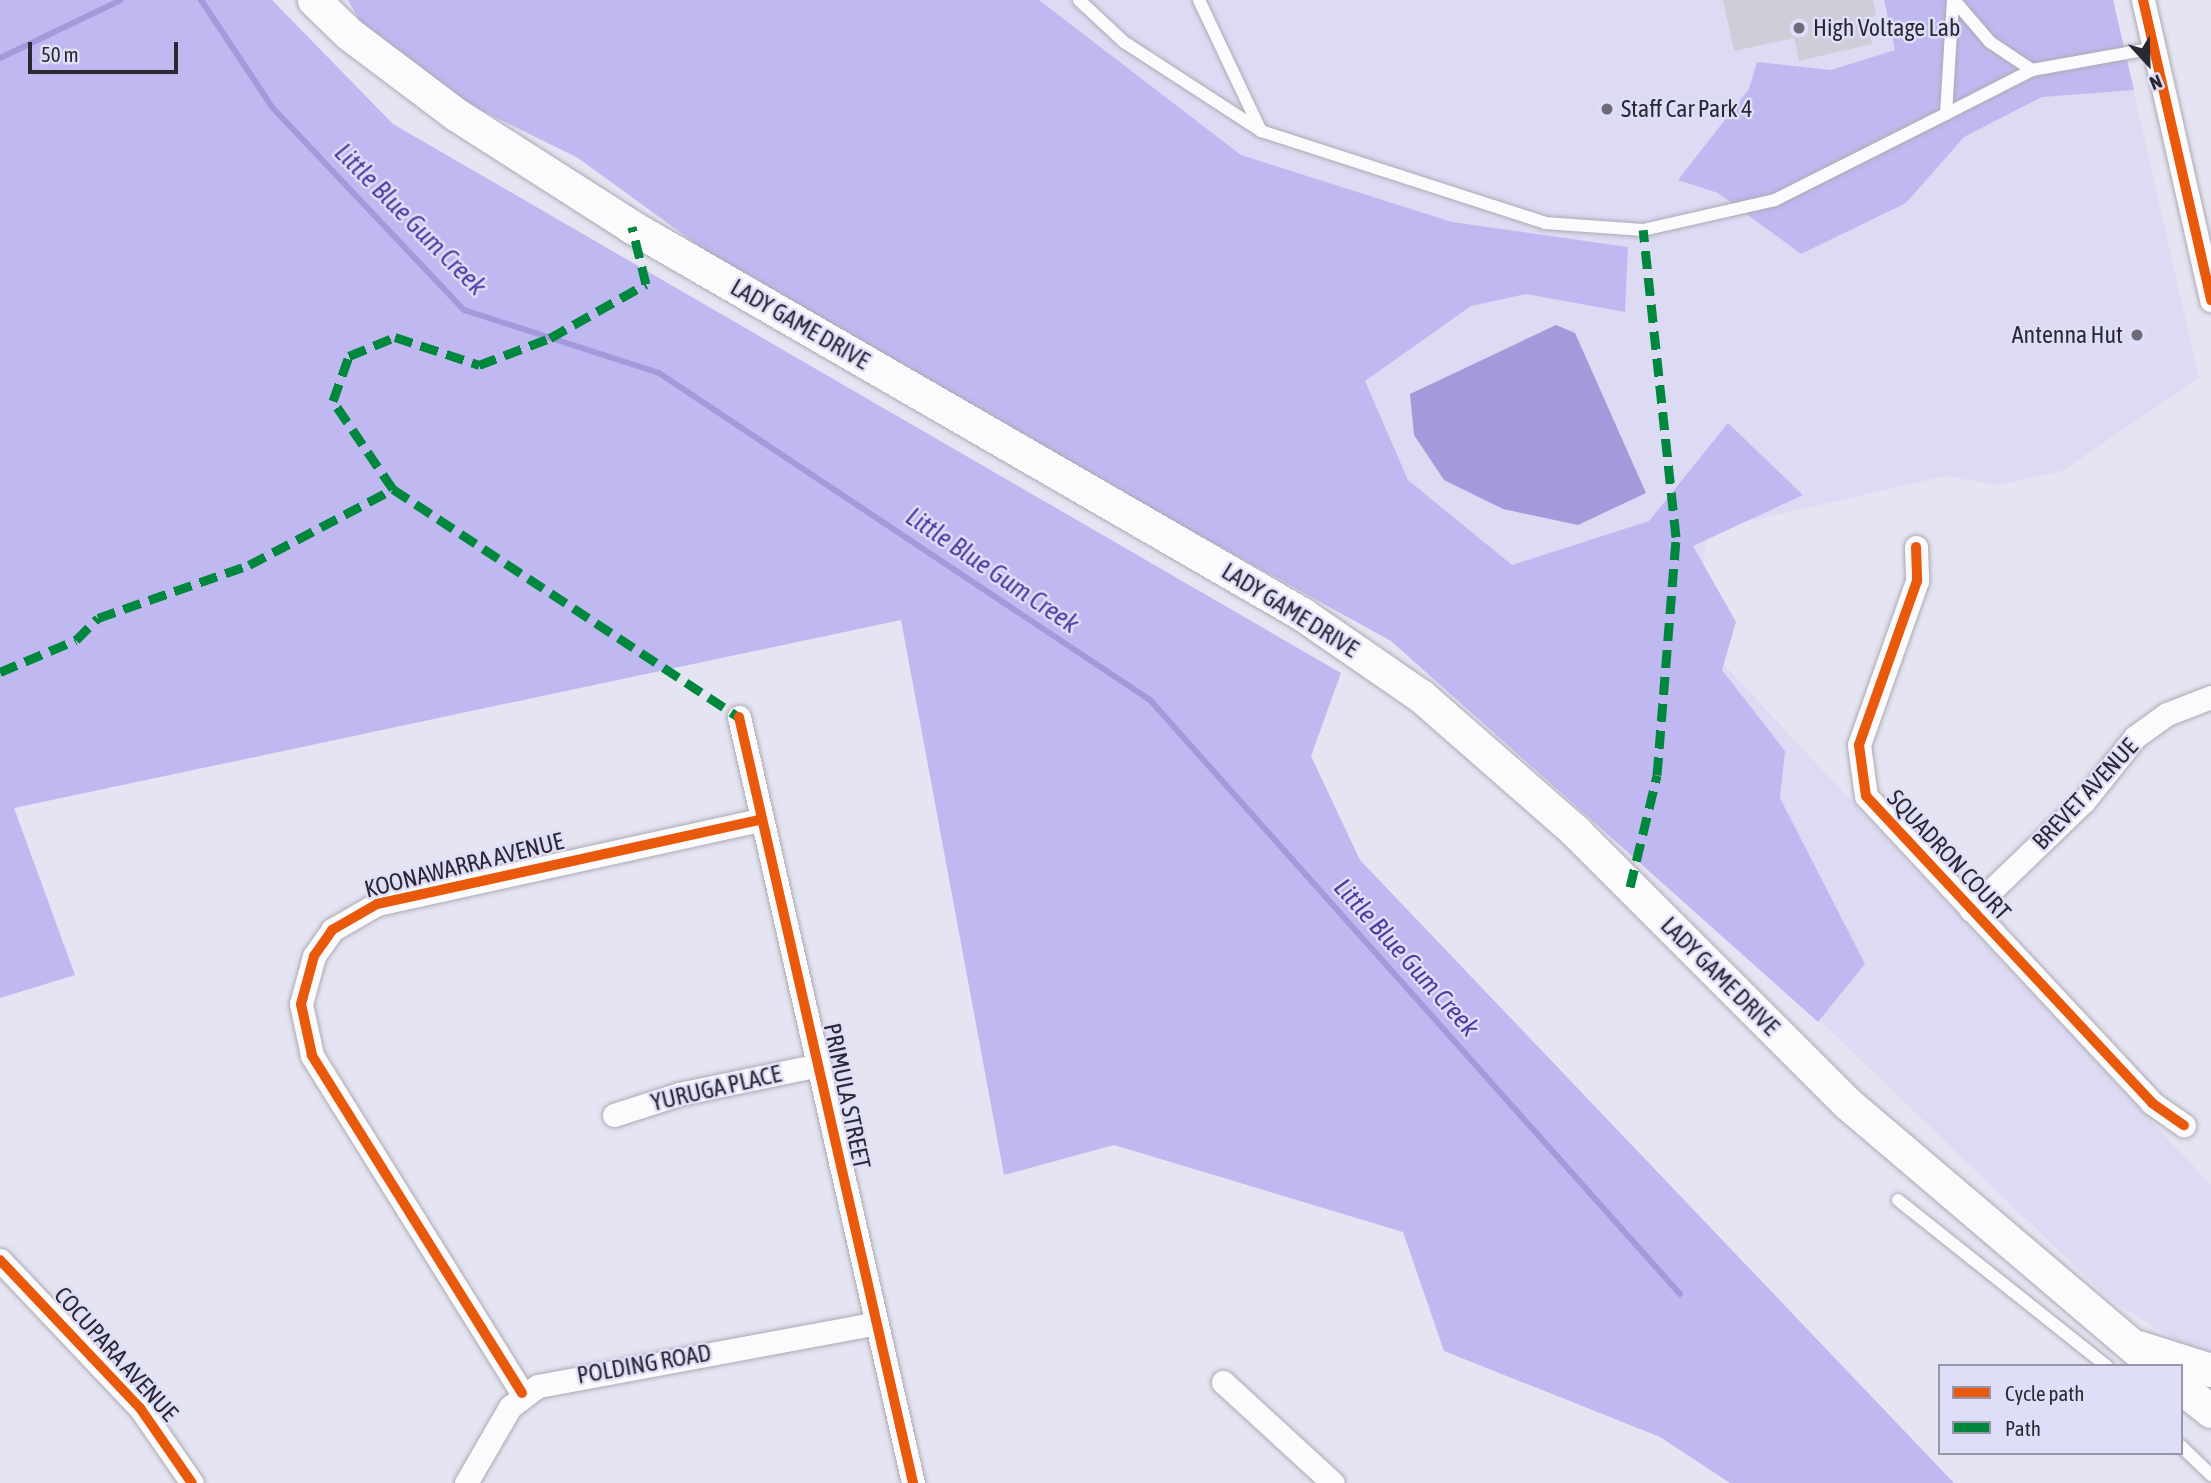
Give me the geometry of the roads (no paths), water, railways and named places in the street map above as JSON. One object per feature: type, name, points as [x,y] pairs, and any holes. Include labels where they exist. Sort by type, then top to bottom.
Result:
[{"type":"main road","name":"LADY GAME DRIVE","points":[[314,0],[348,33],[457,115],[632,227],[1302,614],[1422,696],[1574,831],[1847,1103],[2132,1359]]},
{"type":"main road","points":[[2132,1359],[2168,1364]]},
{"type":"main road","points":[[2183,1366],[2211,1370]]},
{"type":"main road","points":[[2183,1389],[2211,1411]]},
{"type":"street","points":[[2143,0],[2211,300]]},
{"type":"street","name":"SQUADRON COURT","points":[[1916,547],[1917,581],[1859,745],[1860,782],[1971,910],[2152,1103],[2185,1125]]},
{"type":"street","name":"BREVET AVENUE","points":[[1971,910],[2084,802],[2135,737],[2167,714],[2211,696]]},
{"type":"street","name":"PRIMULA STREET","points":[[739,717],[819,1065],[873,1324],[913,1483]]},
{"type":"street","name":"KOONAWARRA AVENUE","points":[[522,1393],[312,1055],[302,1022],[307,971],[332,930],[377,904],[762,819]]},
{"type":"street","name":"YURUGA PLACE","points":[[614,1115],[679,1094],[819,1065]]},
{"type":"street","name":"COCUPARA AVENUE","points":[[0,1260],[140,1408],[192,1483]]},
{"type":"street","name":"POLDING ROAD","points":[[522,1393],[557,1379],[873,1324]]},
{"type":"street","points":[[1223,1382],[1333,1483]]},
{"type":"street","points":[[466,1483],[522,1393]]},
{"type":"lane","points":[[1079,0],[1124,43],[1261,131],[1545,223],[1643,230],[1775,200],[2032,69],[2154,48]]},
{"type":"lane","points":[[1199,0],[1261,131]]},
{"type":"lane","points":[[1946,114],[1953,0]]},
{"type":"lane","points":[[1953,0],[1990,42],[2032,69]]},
{"type":"lane","points":[[1898,1200],[2132,1359]]},
{"type":"lane","points":[[2183,1448],[2211,1475]]},
{"type":"waterway","points":[[0,58],[121,0]]},
{"type":"waterway","name":"Little Blue Gum Creek","points":[[201,0],[272,107],[464,310],[659,373],[1150,700],[1680,1294]]},
{"type":"place","name":"High Voltage Lab","points":[[1799,28]]},
{"type":"place","name":"Staff Car Park 4","points":[[1607,109]]},
{"type":"place","name":"Antenna Hut","points":[[2137,335]]}]
